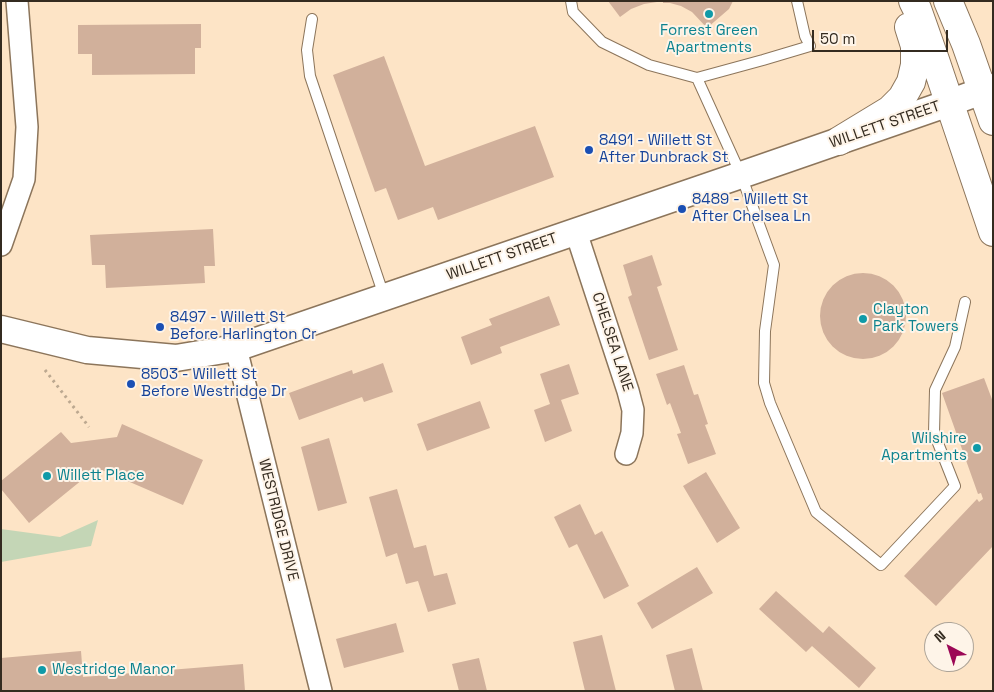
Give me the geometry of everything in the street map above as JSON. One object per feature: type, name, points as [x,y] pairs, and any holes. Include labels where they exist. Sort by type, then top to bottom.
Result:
[{"type":"main road","points":[[839,141],[890,110],[902,98],[911,82],[915,65],[915,46],[902,1]]},
{"type":"main road","points":[[913,1],[993,232]]},
{"type":"main road","points":[[948,1],[987,88],[993,121]]},
{"type":"street","points":[[1,245],[24,179],[27,127],[17,1]]},
{"type":"street","name":"WILLETT STREET","points":[[1,329],[86,350],[176,358],[236,348],[741,175],[987,88]]},
{"type":"street","name":"CHELSEA LANE","points":[[576,232],[633,410],[632,433],[626,454]]},
{"type":"street","name":"WESTRIDGE DRIVE","points":[[236,348],[321,691]]},
{"type":"lane","points":[[571,1],[573,12],[602,42],[649,65],[697,78],[810,46],[805,36],[797,1]]},
{"type":"lane","points":[[312,19],[307,50],[310,76],[385,297]]},
{"type":"lane","points":[[697,78],[741,175],[774,265],[765,331],[764,383],[770,402],[816,512],[881,565],[955,486],[934,433],[935,390],[955,347],[965,302]]},
{"type":"path","points":[[45,370],[89,427]]},
{"type":"green space","points":[[98,520],[91,546],[1,562],[1,529],[60,537]]},
{"type":"building","points":[[608,1],[657,2],[631,9],[620,17]]},
{"type":"building","name":"Forrest Green Apartments","points":[[663,1],[733,1],[729,9],[707,28],[692,12],[681,6],[663,3]]},
{"type":"building","points":[[201,24],[201,48],[195,48],[195,74],[92,75],[92,54],[78,54],[78,25]]},
{"type":"building","points":[[384,56],[425,166],[535,126],[554,177],[438,220],[433,207],[398,220],[386,188],[375,192],[333,75]]},
{"type":"building","points":[[213,229],[215,266],[204,266],[205,283],[106,288],[105,265],[92,265],[90,235]]},
{"type":"building","points":[[652,255],[662,285],[657,287],[678,350],[649,360],[628,297],[632,295],[623,265]]},
{"type":"building","name":"Clayton Park Towers","points":[[863,273],[879,276],[887,280],[899,292],[903,300],[906,316],[903,332],[899,340],[887,352],[879,356],[863,359],[847,356],[839,352],[827,340],[823,332],[820,316],[823,300],[827,292],[839,280],[847,276]]},
{"type":"building","points":[[549,296],[560,325],[500,347],[502,353],[471,365],[461,337],[492,325],[489,319]]},
{"type":"building","points":[[383,363],[393,392],[364,402],[362,397],[299,420],[289,393],[352,370],[353,374]]},
{"type":"building","points":[[569,364],[579,394],[561,400],[572,431],[545,442],[534,410],[550,404],[540,374]]},
{"type":"building","points":[[684,365],[694,395],[698,394],[708,424],[705,425],[716,454],[688,464],[677,434],[681,433],[670,403],[667,405],[656,374]]},
{"type":"building","name":"Wilshire Apartments","points":[[984,378],[993,402],[993,546],[936,606],[904,576],[977,499],[979,502],[983,499],[981,493],[978,494],[942,393]]},
{"type":"building","points":[[480,401],[490,428],[427,451],[417,424]]},
{"type":"building","name":"Willett Place","points":[[122,424],[203,460],[183,505],[102,470],[93,471],[29,523],[1,489],[1,481],[61,432],[71,443],[117,437]]},
{"type":"building","points":[[329,438],[347,503],[318,511],[301,447]]},
{"type":"building","points":[[706,472],[740,528],[717,543],[683,486]]},
{"type":"building","points":[[397,489],[414,548],[426,545],[434,576],[447,573],[456,604],[428,612],[418,581],[406,584],[397,553],[386,557],[369,497]]},
{"type":"building","points":[[580,504],[595,535],[602,531],[629,586],[604,599],[577,544],[569,548],[554,517]]},
{"type":"building","points":[[697,567],[713,593],[652,629],[637,603]]},
{"type":"building","points":[[776,591],[823,633],[829,626],[876,668],[859,688],[812,646],[806,652],[759,609]]},
{"type":"building","points":[[396,623],[404,652],[344,668],[336,639]]},
{"type":"building","points":[[602,635],[616,691],[585,691],[573,642]]},
{"type":"building","points":[[692,648],[703,691],[675,691],[666,655]]},
{"type":"building","name":"Westridge Manor","points":[[81,651],[83,677],[243,664],[245,691],[1,691],[1,658]]},
{"type":"building","points":[[479,658],[487,691],[459,691],[452,664]]},
{"type":"place","name":"Forrest Green Apartments","points":[[709,14]]},
{"type":"place","name":"8491 - Willett St After Dunbrack St","points":[[589,150]]},
{"type":"place","name":"8489 - Willett St After Chelsea Ln","points":[[682,209]]},
{"type":"place","name":"Clayton Park Towers","points":[[863,319]]},
{"type":"place","name":"8497 - Willett St Before Harlington Cr","points":[[160,327]]},
{"type":"place","name":"8503 - Willett St Before Westridge Dr","points":[[131,384]]},
{"type":"place","name":"Wilshire Apartments","points":[[977,448]]},
{"type":"place","name":"Willett Place","points":[[47,476]]},
{"type":"place","name":"Westridge Manor","points":[[42,670]]}]
